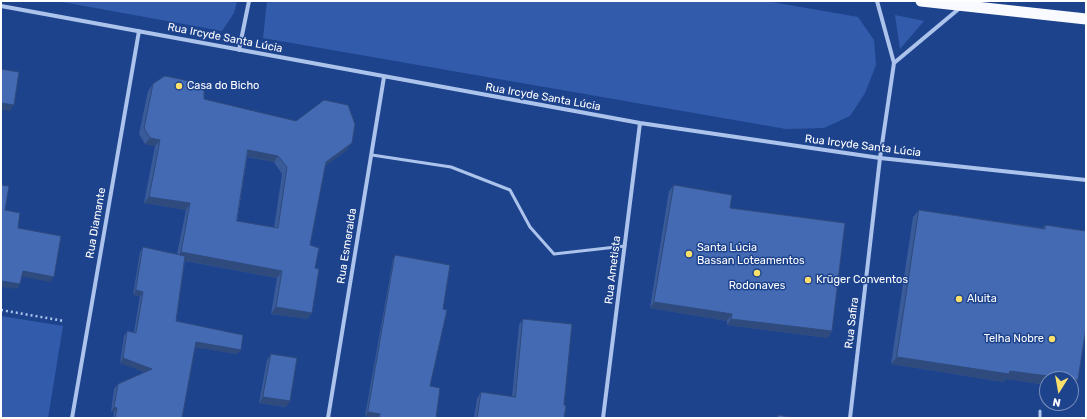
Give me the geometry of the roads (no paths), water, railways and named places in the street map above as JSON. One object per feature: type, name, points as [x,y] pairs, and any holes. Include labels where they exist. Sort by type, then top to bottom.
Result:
[{"type":"highway","points":[[921,1],[1086,19]]},
{"type":"street","points":[[239,50],[249,1]]},
{"type":"street","points":[[877,1],[894,63],[962,6]]},
{"type":"street","name":"Rua Ircyde Santa Lúcia","points":[[1,6],[384,78],[640,124],[880,158],[1086,180]]},
{"type":"street","name":"Rua Diamante","points":[[72,418],[139,31]]},
{"type":"street","name":"Rua Safira","points":[[850,418],[880,158],[894,63]]},
{"type":"street","name":"Rua Esmeralda","points":[[328,418],[384,78]]},
{"type":"street","name":"Rua Ametista","points":[[603,418],[640,124]]},
{"type":"lane","points":[[372,155],[451,167],[510,190],[530,227],[554,254],[625,246]]},
{"type":"lane","points":[[1040,411],[1040,418]]},
{"type":"place","name":"Casa do Bicho","points":[[179,86]]},
{"type":"place","name":"Santa Lúcia Bassan Loteamentos","points":[[689,254]]},
{"type":"place","name":"Rodonaves","points":[[757,273]]},
{"type":"place","name":"Krüger Conventos","points":[[808,280]]},
{"type":"place","name":"Aluita","points":[[959,299]]},
{"type":"place","name":"Telha Nobre","points":[[1052,339]]}]
